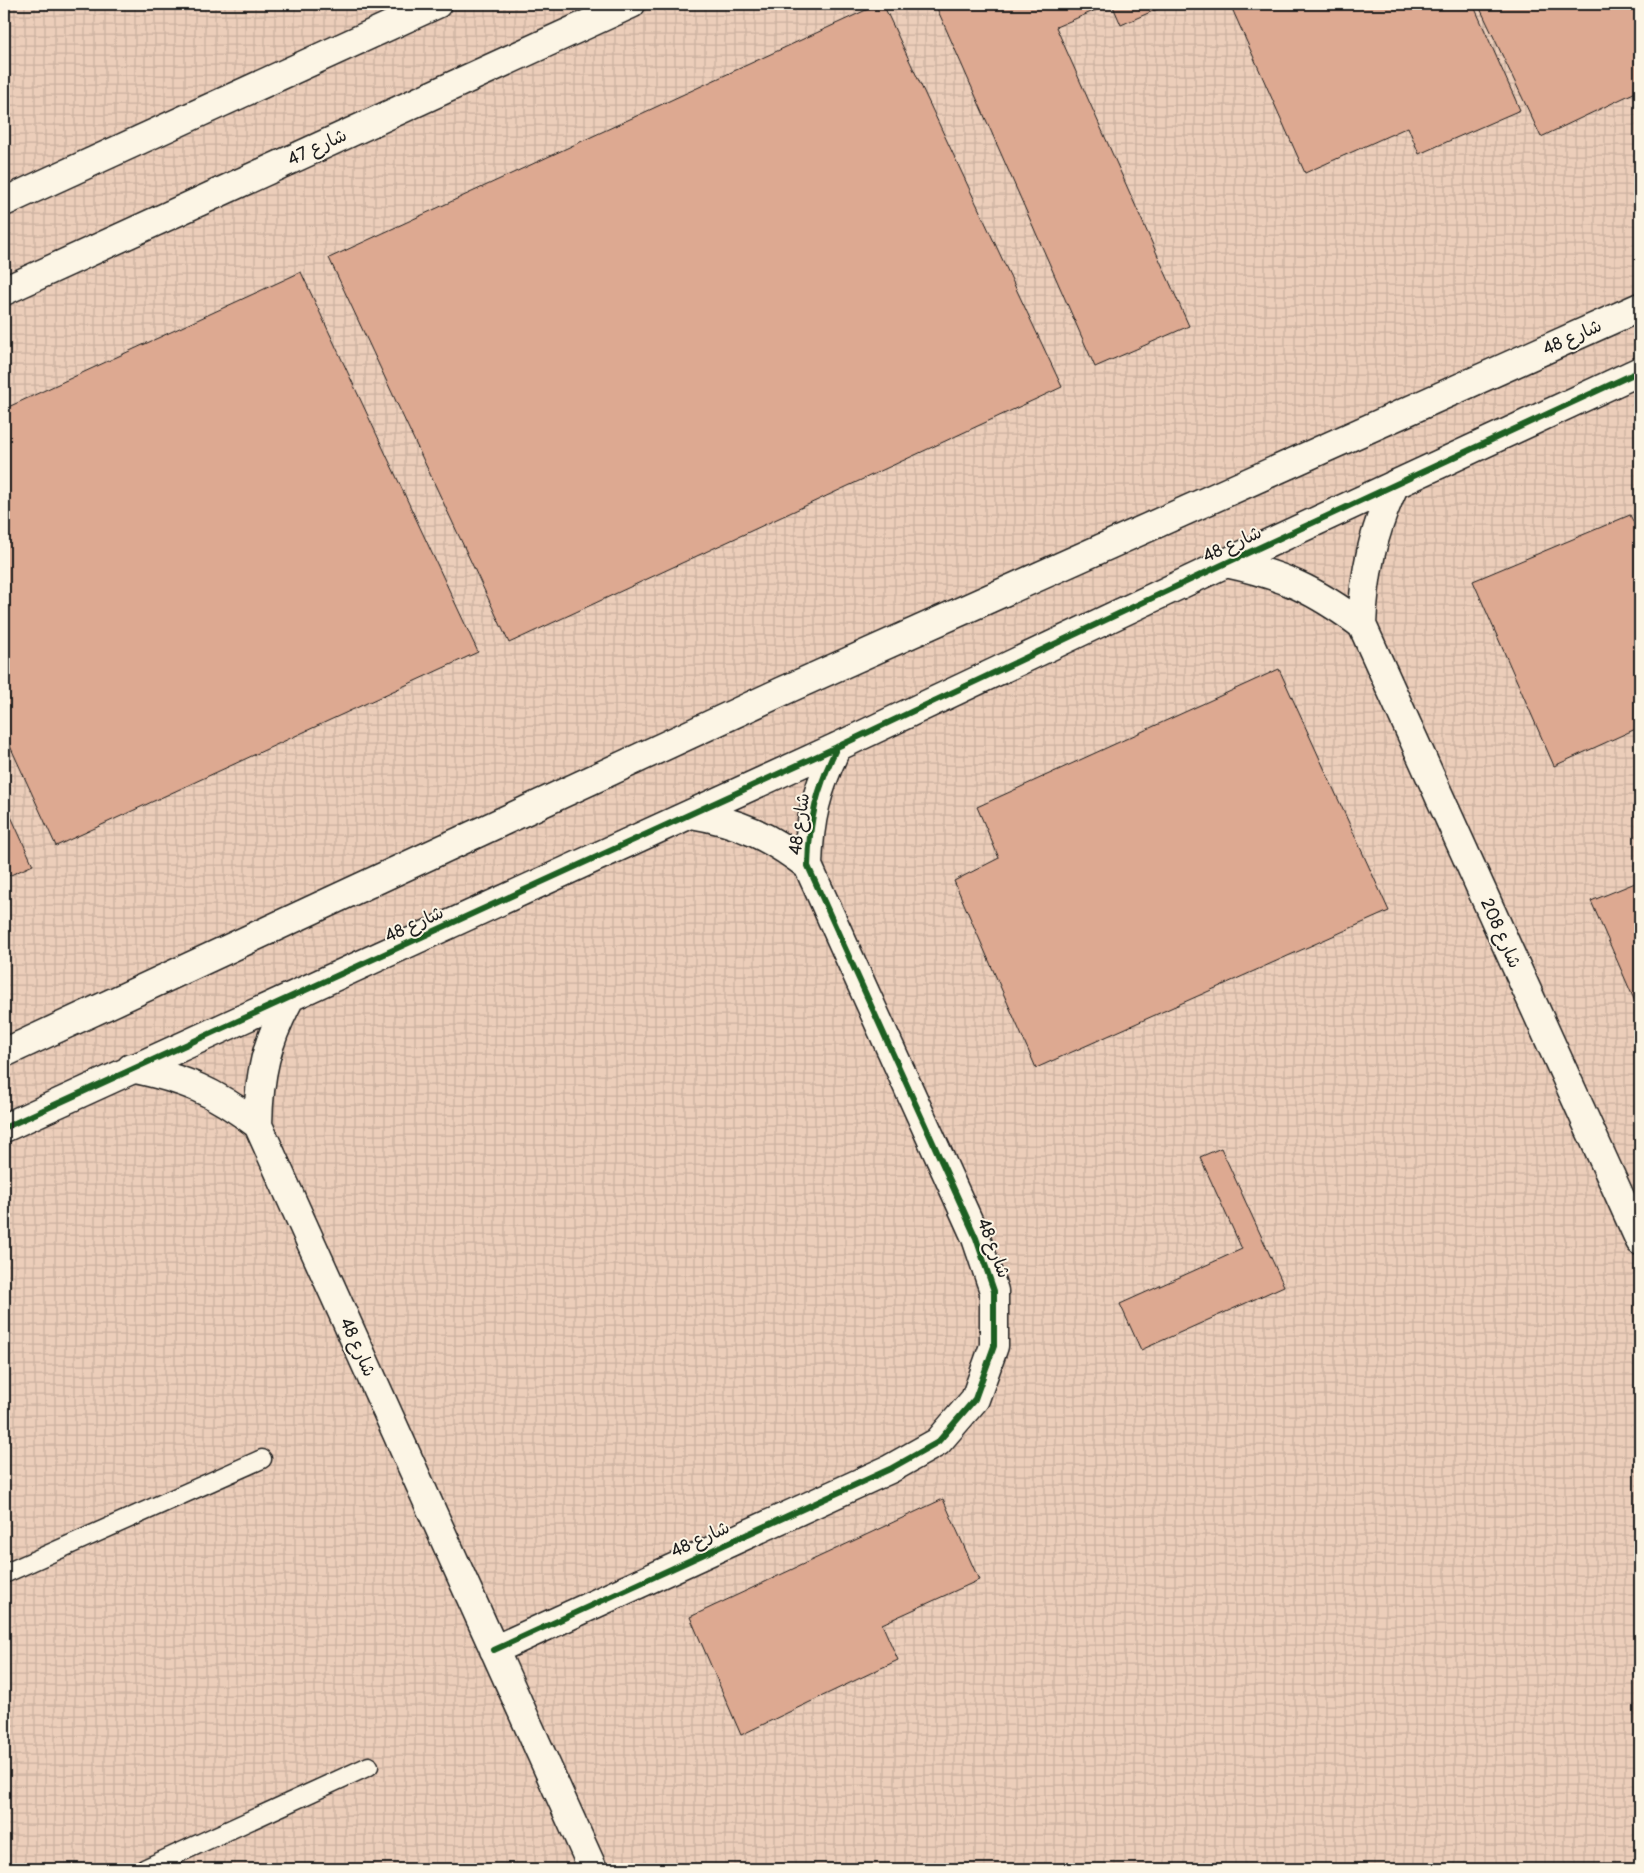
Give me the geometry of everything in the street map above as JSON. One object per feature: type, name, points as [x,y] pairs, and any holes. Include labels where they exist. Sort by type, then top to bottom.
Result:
[{"type":"street","points":[[4,202],[437,4]]},
{"type":"street","name":"شارع 47","points":[[4,291],[630,4]]},
{"type":"street","points":[[4,180],[58,177]]},
{"type":"street","name":"شارع 48","points":[[4,1053],[774,696],[1640,307]]},
{"type":"street","name":"شارع 48","points":[[4,1128],[131,1068],[290,998],[691,814],[1640,371]]},
{"type":"street","name":"شارع 208","points":[[1395,484],[1380,518],[1369,552],[1363,588],[1362,625],[1640,1241]]},
{"type":"street","name":"شارع 208","points":[[1226,563],[1263,571],[1299,584],[1332,602],[1362,625]]},
{"type":"street","name":"شارع 48","points":[[494,1650],[890,1469],[938,1442],[975,1399],[994,1346],[994,1291],[976,1238],[808,866],[809,835],[814,804],[823,774],[837,746]]},
{"type":"street","name":"شارع 48","points":[[691,814],[723,819],[754,830],[782,846],[808,866]]},
{"type":"street","name":"شارع 48","points":[[290,998],[274,1028],[264,1060],[259,1092],[258,1125],[593,1869]]},
{"type":"street","name":"شارع 48","points":[[131,1068],[166,1076],[199,1087],[230,1104],[258,1125]]},
{"type":"lane","points":[[4,1574],[262,1459]]},
{"type":"lane","points":[[144,1869],[369,1766]]},
{"type":"shaded area","points":[[4,4],[1640,4],[1640,1869],[4,1869]]},
{"type":"building","points":[[879,4],[883,4],[1062,387],[509,643],[329,258]]},
{"type":"building","points":[[935,4],[1110,4],[1056,27],[1189,326],[1095,367]]},
{"type":"building","points":[[1112,4],[1169,4],[1121,25]]},
{"type":"building","points":[[1230,4],[1473,4],[1520,110],[1419,154],[1408,127],[1305,173]]},
{"type":"building","points":[[1478,4],[1640,4],[1640,90],[1541,137]]},
{"type":"building","points":[[301,272],[478,652],[56,846],[4,733],[4,409]]},
{"type":"building","points":[[1630,515],[1640,535],[1640,727],[1554,766],[1473,581]]},
{"type":"building","points":[[1279,669],[1389,911],[1036,1068],[954,881],[999,858],[977,807]]},
{"type":"building","points":[[4,801],[33,865],[4,878]]},
{"type":"building","points":[[1640,881],[1640,1013],[1591,901]]},
{"type":"building","points":[[1221,1148],[1284,1286],[1141,1350],[1120,1304],[1242,1249],[1200,1157]]},
{"type":"building","points":[[943,1499],[979,1580],[882,1624],[898,1660],[741,1735],[690,1617]]},
{"type":"cycle path","points":[[4,1128],[837,747],[1226,563],[1640,371]]},
{"type":"cycle path","points":[[494,1650],[890,1469],[938,1442],[975,1399],[994,1346],[994,1291],[976,1238],[808,866],[810,834],[815,805],[824,776],[837,747]]}]
